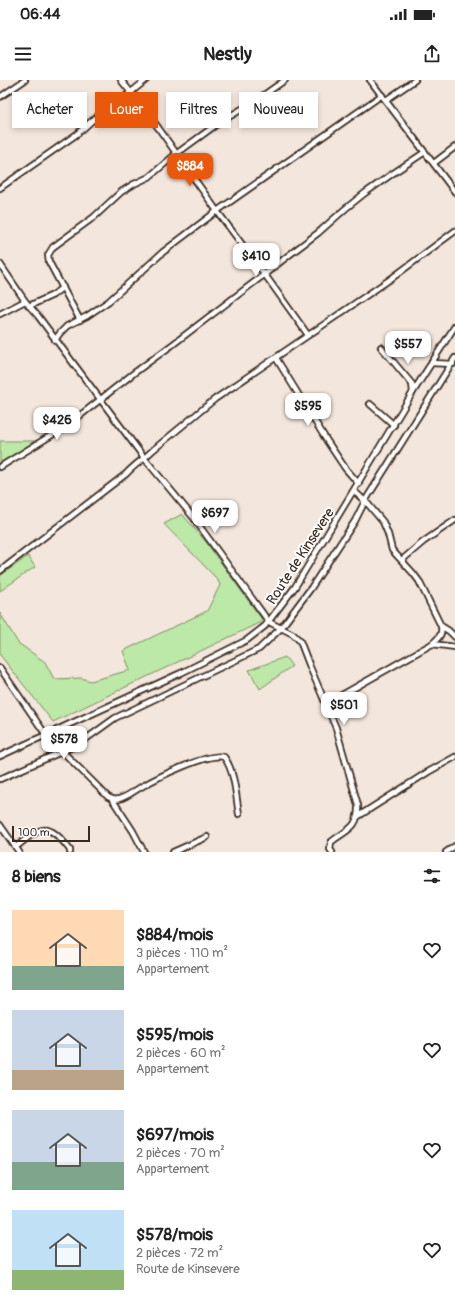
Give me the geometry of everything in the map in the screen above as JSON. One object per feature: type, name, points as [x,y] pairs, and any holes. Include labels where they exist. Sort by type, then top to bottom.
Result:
[{"type":"street","points":[[0,98],[25,80]]},
{"type":"street","points":[[121,80],[129,92]]},
{"type":"street","points":[[131,92],[146,80]]},
{"type":"street","points":[[80,320],[48,258],[53,247],[94,217],[121,192],[149,177],[176,154],[220,122],[254,102],[285,80]]},
{"type":"street","points":[[370,80],[455,192]]},
{"type":"street","points":[[386,100],[415,80]]},
{"type":"street","points":[[55,340],[63,329],[109,302],[163,252],[217,211],[382,95]]},
{"type":"street","points":[[0,188],[77,134],[95,118]]},
{"type":"street","points":[[158,127],[308,335]]},
{"type":"street","points":[[434,163],[455,147]]},
{"type":"street","points":[[0,467],[68,425],[318,233],[365,193],[425,152]]},
{"type":"street","points":[[0,571],[145,459],[153,450],[215,399],[392,278],[455,231]]},
{"type":"street","points":[[0,264],[25,301],[101,399],[145,459],[193,517],[269,622],[293,634],[300,641],[336,728],[358,805],[357,817],[354,826],[349,831],[331,842],[330,849],[332,852]]},
{"type":"street","points":[[0,277],[6,274]]},
{"type":"street","points":[[29,306],[53,295],[63,287]]},
{"type":"street","points":[[0,314],[25,301]]},
{"type":"street","name":"Route de Kinsevere","points":[[0,756],[175,676],[247,640],[269,622],[296,588],[413,392],[455,326]]},
{"type":"street","points":[[380,347],[412,384],[413,392]]},
{"type":"street","points":[[276,358],[327,441],[345,468],[359,484]]},
{"type":"street","points":[[0,779],[79,744],[115,718],[259,649],[281,628],[312,588],[355,521],[365,501],[453,364],[455,358]]},
{"type":"street","points":[[431,363],[453,364]]},
{"type":"street","points":[[370,404],[394,425]]},
{"type":"street","points":[[326,704],[432,644],[441,634],[441,626],[418,581],[413,573],[392,550],[383,522],[365,501],[354,491]]},
{"type":"street","points":[[402,560],[423,542],[455,520]]},
{"type":"street","points":[[441,626],[455,637]]},
{"type":"street","points":[[432,644],[455,647]]},
{"type":"street","points":[[0,668],[46,735]]},
{"type":"street","points":[[63,752],[112,799],[133,831],[144,852]]},
{"type":"street","points":[[112,799],[119,799],[185,766],[220,756],[224,757],[231,769],[239,814]]},
{"type":"street","points":[[357,817],[428,772],[455,757]]},
{"type":"street","points":[[0,825],[19,852]]},
{"type":"street","points":[[16,847],[34,832],[43,829],[52,831],[60,838],[70,852]]},
{"type":"street","points":[[173,852],[207,837]]},
{"type":"street","points":[[446,852],[455,846]]},
{"type":"green space","points":[[0,441],[42,441],[0,468]]},
{"type":"green space","points":[[182,514],[206,542],[263,621],[53,722],[0,655],[0,613],[18,643],[45,662],[54,679],[81,678],[91,681],[130,670],[123,651],[207,611],[220,585],[217,579],[164,524]]},
{"type":"green space","points":[[28,556],[35,567],[0,591],[0,576]]},
{"type":"green space","points":[[285,657],[292,666],[260,689],[249,670]]}]
